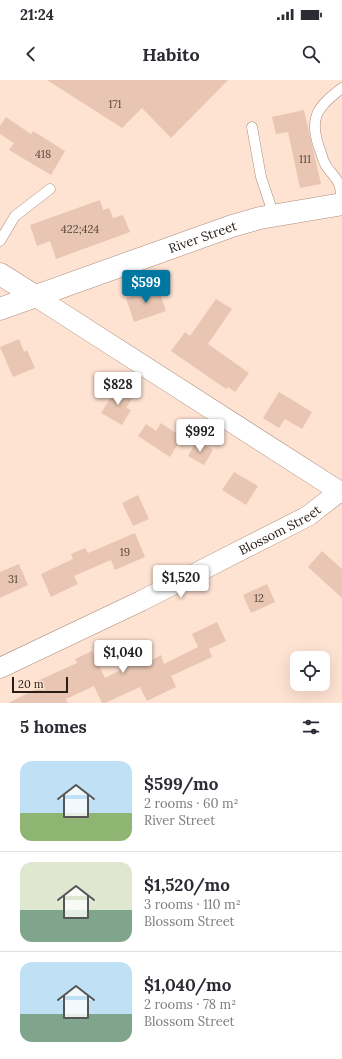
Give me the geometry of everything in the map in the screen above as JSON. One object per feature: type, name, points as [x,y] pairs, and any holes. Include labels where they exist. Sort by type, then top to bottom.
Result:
[{"type":"street","name":"River Street","points":[[0,309],[232,226],[274,216],[342,204]]},
{"type":"street","points":[[0,274],[341,493]]},
{"type":"street","name":"Blossom Street","points":[[0,668],[141,602],[308,516],[341,493]]},
{"type":"lane","points":[[342,88],[330,97],[317,113],[314,123],[315,138],[326,166],[338,174],[342,200]]},
{"type":"lane","points":[[252,127],[261,177],[274,216]]},
{"type":"lane","points":[[0,241],[15,216],[50,189]]},
{"type":"building","points":[[47,80],[228,80],[171,138],[142,108],[122,128]]},
{"type":"building","points":[[304,110],[321,184],[300,188],[288,132],[276,134],[272,117]]},
{"type":"building","points":[[6,117],[31,134],[33,131],[65,151],[51,175],[9,150],[14,143],[0,134],[0,126]]},
{"type":"building","points":[[100,200],[103,210],[109,208],[113,218],[123,215],[130,232],[56,259],[50,241],[37,246],[30,225]]},
{"type":"building","points":[[158,287],[166,311],[134,322],[126,298]]},
{"type":"building","points":[[216,299],[232,309],[208,344],[249,373],[235,392],[228,387],[226,389],[171,351],[185,332],[190,336]]},
{"type":"building","points":[[19,339],[24,352],[27,350],[35,368],[13,377],[0,347]]},
{"type":"building","points":[[117,387],[133,397],[126,408],[131,410],[122,425],[101,413]]},
{"type":"building","points":[[279,392],[312,412],[302,429],[285,419],[279,428],[263,418]]},
{"type":"building","points":[[161,423],[182,437],[170,457],[138,436],[146,424],[156,431]]},
{"type":"building","points":[[197,440],[213,450],[204,465],[188,456]]},
{"type":"building","points":[[234,472],[258,486],[246,505],[222,490]]},
{"type":"building","points":[[138,495],[149,519],[133,526],[122,503]]},
{"type":"building","points":[[135,533],[145,557],[115,570],[111,560],[74,576],[78,584],[51,597],[41,574],[73,559],[71,554],[85,548],[88,553]]},
{"type":"building","points":[[322,551],[342,569],[342,598],[308,567]]},
{"type":"building","points":[[19,564],[28,585],[0,598],[0,572]]},
{"type":"building","points":[[267,584],[275,602],[251,613],[243,595]]},
{"type":"building","points":[[217,622],[226,641],[209,649],[212,657],[171,676],[176,687],[147,701],[140,687],[102,703],[94,686],[66,699],[68,703],[8,703],[40,687],[37,681],[77,663],[75,659],[92,651],[105,678],[149,655],[152,660],[161,655],[164,664],[198,647],[192,634]]}]
